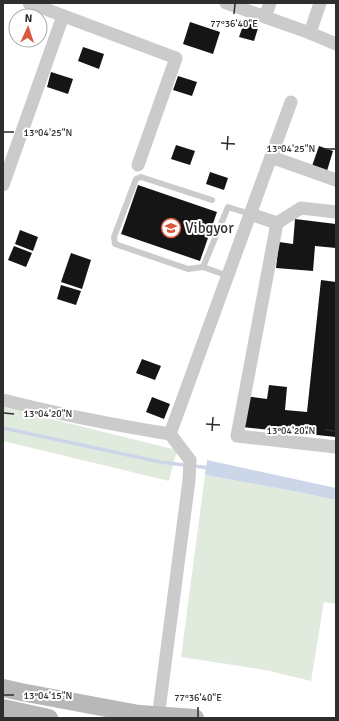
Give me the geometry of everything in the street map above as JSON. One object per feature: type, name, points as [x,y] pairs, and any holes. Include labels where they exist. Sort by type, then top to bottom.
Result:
[{"type":"main road","points":[[3,688],[158,717],[195,718]]},
{"type":"main road","points":[[12,713],[49,718]]},
{"type":"street","points":[[29,3],[176,58],[138,165]]},
{"type":"street","points":[[226,3],[310,33],[336,44]]},
{"type":"street","points":[[265,17],[270,3]]},
{"type":"street","points":[[310,33],[320,3]]},
{"type":"street","points":[[3,185],[64,16]]},
{"type":"street","points":[[170,434],[291,102]]},
{"type":"street","points":[[271,157],[336,180]]},
{"type":"street","points":[[336,212],[301,208],[277,223],[238,436],[336,447]]},
{"type":"street","points":[[250,214],[277,223]]},
{"type":"street","points":[[3,400],[104,423],[170,434],[190,460],[189,480],[158,717]]},
{"type":"lane","points":[[212,200],[141,177],[136,179],[114,237],[115,244],[188,269],[203,267],[228,276]]},
{"type":"lane","points":[[203,267],[228,207],[250,214]]},
{"type":"green space","points":[[3,407],[177,450],[169,481],[3,441]]},
{"type":"green space","points":[[205,475],[336,500],[336,604],[324,602],[311,681],[265,670],[181,657]]},
{"type":"water","points":[[207,460],[336,488],[336,500],[205,475]]},
{"type":"building","points":[[245,20],[259,25],[254,41],[239,37]]},
{"type":"building","points":[[190,22],[220,32],[213,54],[183,44]]},
{"type":"building","points":[[83,47],[104,54],[99,69],[78,61]]},
{"type":"building","points":[[51,72],[73,79],[68,94],[47,87]]},
{"type":"building","points":[[178,76],[197,82],[192,96],[173,90]]},
{"type":"building","points":[[176,145],[195,151],[190,165],[171,159]]},
{"type":"building","points":[[319,146],[333,151],[327,171],[312,166]]},
{"type":"building","points":[[210,172],[228,178],[224,190],[206,184]]},
{"type":"building","points":[[138,185],[217,212],[200,261],[121,234]]},
{"type":"building","points":[[295,219],[336,224],[336,248],[315,246],[313,271],[276,268],[279,242],[293,244]]},
{"type":"building","points":[[20,230],[38,237],[33,251],[15,244]]},
{"type":"building","points":[[14,246],[32,253],[26,267],[8,260]]},
{"type":"building","points":[[71,253],[91,260],[82,289],[61,282]]},
{"type":"building","points":[[321,280],[336,282],[336,437],[242,427],[245,396],[267,399],[269,385],[287,387],[285,410],[307,412]]},
{"type":"building","points":[[61,285],[81,291],[76,305],[57,299]]},
{"type":"building","points":[[142,359],[161,366],[155,380],[136,373]]},
{"type":"building","points":[[152,397],[170,404],[164,419],[146,412]]},
{"type":"waterway","points":[[3,428],[160,462],[210,468]]},
{"type":"place","name":"Vibgyor","points":[[171,228]]}]
